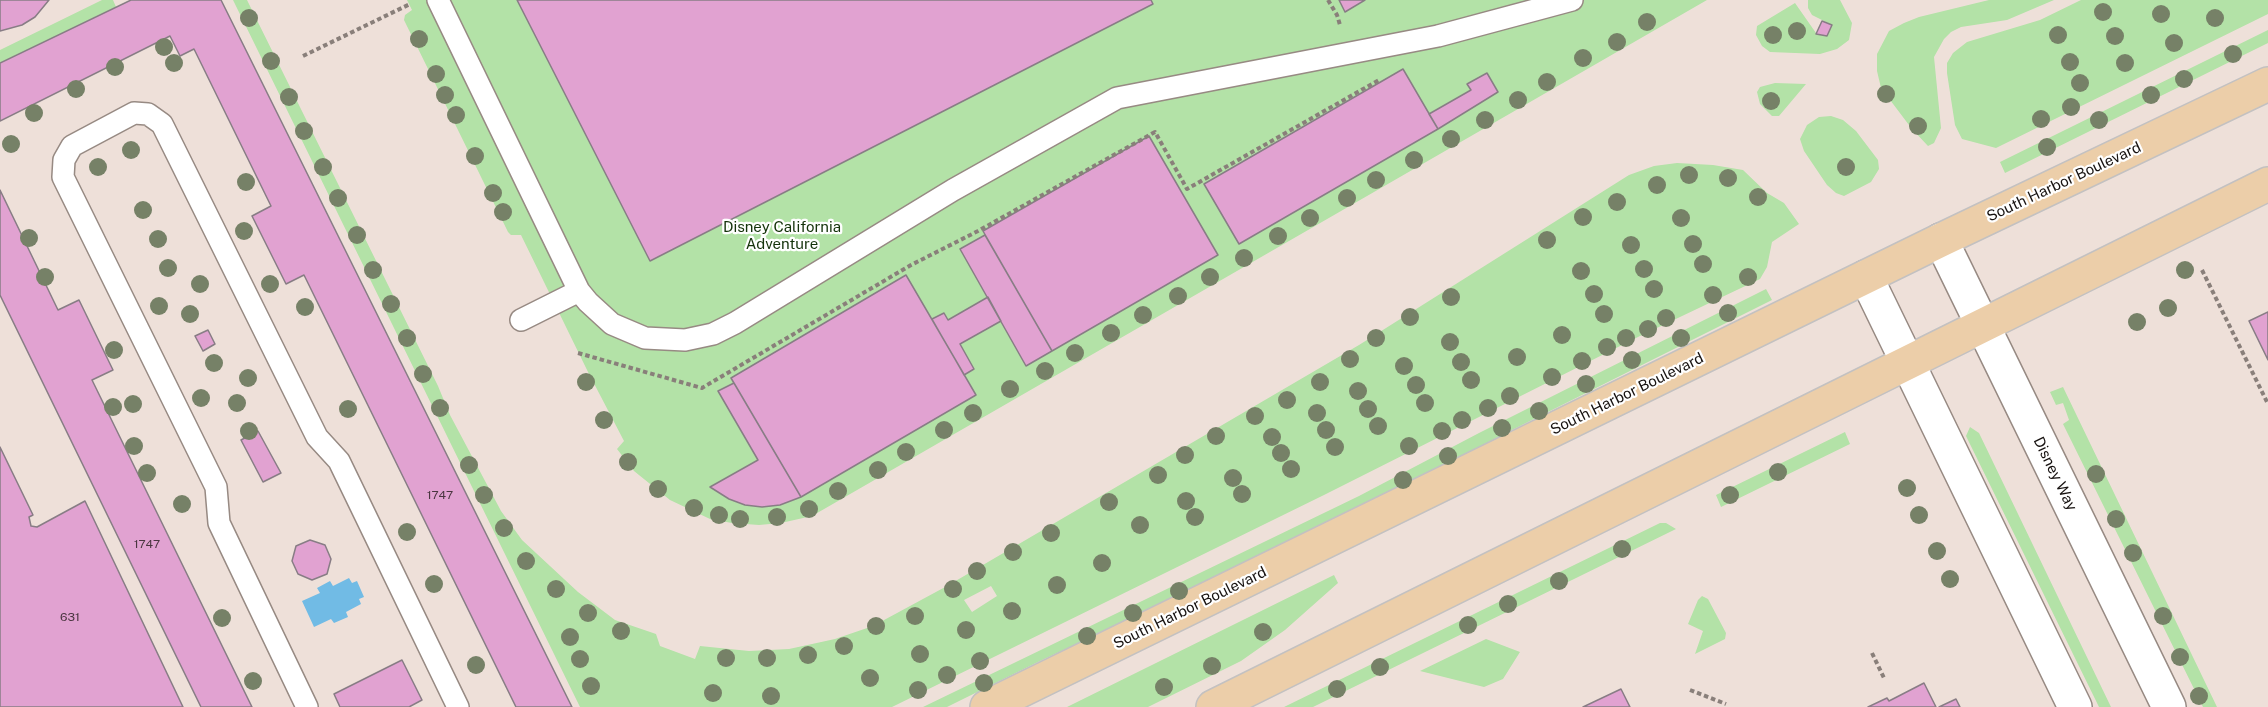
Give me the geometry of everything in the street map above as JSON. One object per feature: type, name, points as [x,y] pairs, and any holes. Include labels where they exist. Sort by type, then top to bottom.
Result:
[{"type":"main road","name":"South Harbor Boulevard","points":[[987,707],[1941,240],[2268,84]]},
{"type":"main road","points":[[1214,707],[2268,184]]},
{"type":"main road","name":"Disney Way","points":[[1941,240],[2169,707]]},
{"type":"main road","points":[[1866,277],[2075,707]]},
{"type":"lane","points":[[438,0],[579,291],[612,324],[645,338],[685,340],[712,334],[735,323],[953,190],[1117,98],[1438,36],[1572,0]]},
{"type":"lane","points":[[307,707],[219,523],[216,487],[63,177],[64,160],[72,146],[134,113],[148,114],[162,124],[316,437],[339,461],[458,707]]},
{"type":"lane","points":[[521,320],[579,291]]},
{"type":"path","points":[[303,56],[418,0]]},
{"type":"path","points":[[578,353],[702,388],[911,265],[978,231],[1155,132],[1187,189],[1379,80]]},
{"type":"path","points":[[2202,270],[2268,404]]},
{"type":"path","points":[[1872,653],[1885,680]]},
{"type":"path","points":[[1690,690],[1726,704]]},
{"type":"green space","points":[[102,0],[113,0],[116,7],[0,63],[0,50]]},
{"type":"green space","points":[[233,0],[247,0],[438,386],[450,415],[501,511],[522,540],[578,592],[615,620],[656,634],[660,646],[695,659],[700,646],[749,651],[789,649],[835,639],[873,626],[947,586],[1359,345],[1629,175],[1654,166],[1677,163],[1713,165],[1743,170],[1767,193],[1784,203],[1799,224],[1772,242],[1767,267],[1760,279],[1640,336],[1324,495],[892,707],[580,707]],"holes":[[[991,586],[997,596],[972,612],[964,600]]]},
{"type":"green space","name":"Disney California Adventure","points":[[407,0],[1707,0],[812,516],[759,525],[710,519],[670,500],[634,471],[617,449],[624,441],[521,235],[511,235],[508,232],[404,20],[405,15],[412,10]]},
{"type":"green space","points":[[1808,0],[1840,0],[1852,23],[1849,40],[1837,49],[1820,54],[1770,52],[1762,46],[1756,35],[1757,26],[1795,3],[1816,33],[1827,36],[1832,25],[1812,15],[1808,8]]},
{"type":"green space","points":[[1989,0],[2054,0],[2007,20],[1961,27],[1944,39],[1934,57],[1941,128],[1934,143],[1928,146],[1881,88],[1877,71],[1877,54],[1889,31],[1904,23],[1919,17]]},
{"type":"green space","points":[[2081,0],[2268,0],[2268,14],[1996,148],[1962,139],[1955,125],[1947,73],[1947,63],[1953,53],[1967,42],[2040,20]]},
{"type":"green space","points":[[2268,30],[2268,43],[2005,173],[2000,162]]},
{"type":"green space","points":[[1775,83],[1806,84],[1779,116],[1772,116],[1760,104],[1757,92],[1760,87]]},
{"type":"green space","points":[[1831,116],[1843,120],[1856,131],[1878,160],[1879,169],[1871,182],[1844,196],[1836,193],[1827,185],[1804,151],[1800,139],[1807,125],[1819,117]]},
{"type":"green space","points":[[1766,289],[1772,300],[1283,547],[947,707],[923,707],[1359,496]]},
{"type":"green space","points":[[2063,387],[2217,707],[2203,707],[2063,424],[2069,420],[2063,403],[2056,405],[2050,392]]},
{"type":"green space","points":[[1970,427],[1979,433],[2111,707],[2099,707],[1966,436]]},
{"type":"green space","points":[[1845,432],[1850,444],[1721,507],[1716,495]]},
{"type":"green space","points":[[1660,523],[1666,523],[1676,529],[1313,707],[1284,707]]},
{"type":"green space","points":[[1334,575],[1338,583],[1285,630],[1241,661],[1148,707],[1067,707]]},
{"type":"green space","points":[[1702,596],[1708,599],[1726,633],[1725,639],[1695,654],[1703,631],[1688,624]]},
{"type":"green space","points":[[1486,639],[1520,652],[1503,679],[1484,687],[1420,671]]},
{"type":"water","points":[[349,578],[352,583],[357,581],[364,597],[359,599],[361,604],[346,612],[348,617],[334,623],[331,619],[314,627],[302,601],[320,593],[317,588],[330,581],[333,586]]},
{"type":"building","points":[[0,0],[49,0],[35,17],[22,25],[0,31]]},
{"type":"building","points":[[131,0],[221,0],[572,707],[516,707],[304,275],[286,284],[252,216],[271,206],[194,49],[180,56],[170,36],[0,121],[0,63]]},
{"type":"building","points":[[517,0],[1151,0],[1153,4],[650,261]]},
{"type":"building","points":[[1339,0],[1365,0],[1345,12]]},
{"type":"building","points":[[1822,21],[1832,25],[1827,36],[1816,34]]},
{"type":"building","points":[[1403,69],[1438,129],[1239,244],[1204,184]]},
{"type":"building","points":[[1487,73],[1498,92],[1438,129],[1429,114],[1471,90],[1467,84]]},
{"type":"building","points":[[1149,136],[1218,255],[1052,351],[983,231]]},
{"type":"building","points":[[0,190],[58,310],[79,300],[113,370],[92,380],[252,707],[201,707],[0,295]]},
{"type":"building","points":[[985,235],[1052,351],[1026,366],[960,249]]},
{"type":"building","points":[[906,275],[976,395],[801,497],[731,378]]},
{"type":"building","points":[[988,297],[1001,321],[960,344],[974,369],[964,375],[932,319],[944,313],[948,320]]},
{"type":"building","points":[[2268,312],[2268,360],[2249,321]]},
{"type":"building","points":[[208,330],[215,344],[203,351],[195,336]]},
{"type":"building","points":[[734,383],[801,497],[780,505],[762,507],[745,505],[729,499],[710,487],[758,460],[718,391]]},
{"type":"building","points":[[258,431],[281,473],[263,482],[241,440]]},
{"type":"building","points":[[0,447],[33,515],[29,517],[31,526],[37,527],[85,501],[183,707],[0,707]]},
{"type":"building","points":[[310,540],[325,545],[331,559],[327,574],[312,580],[298,574],[292,561],[296,546]]},
{"type":"building","points":[[402,660],[422,700],[409,707],[340,707],[334,694]]},
{"type":"building","points":[[1924,683],[1936,707],[1868,707],[1887,698],[1889,701]]},
{"type":"building","points":[[1621,689],[1630,707],[1583,707]]},
{"type":"building","points":[[1956,699],[1960,707],[1939,707]]}]
